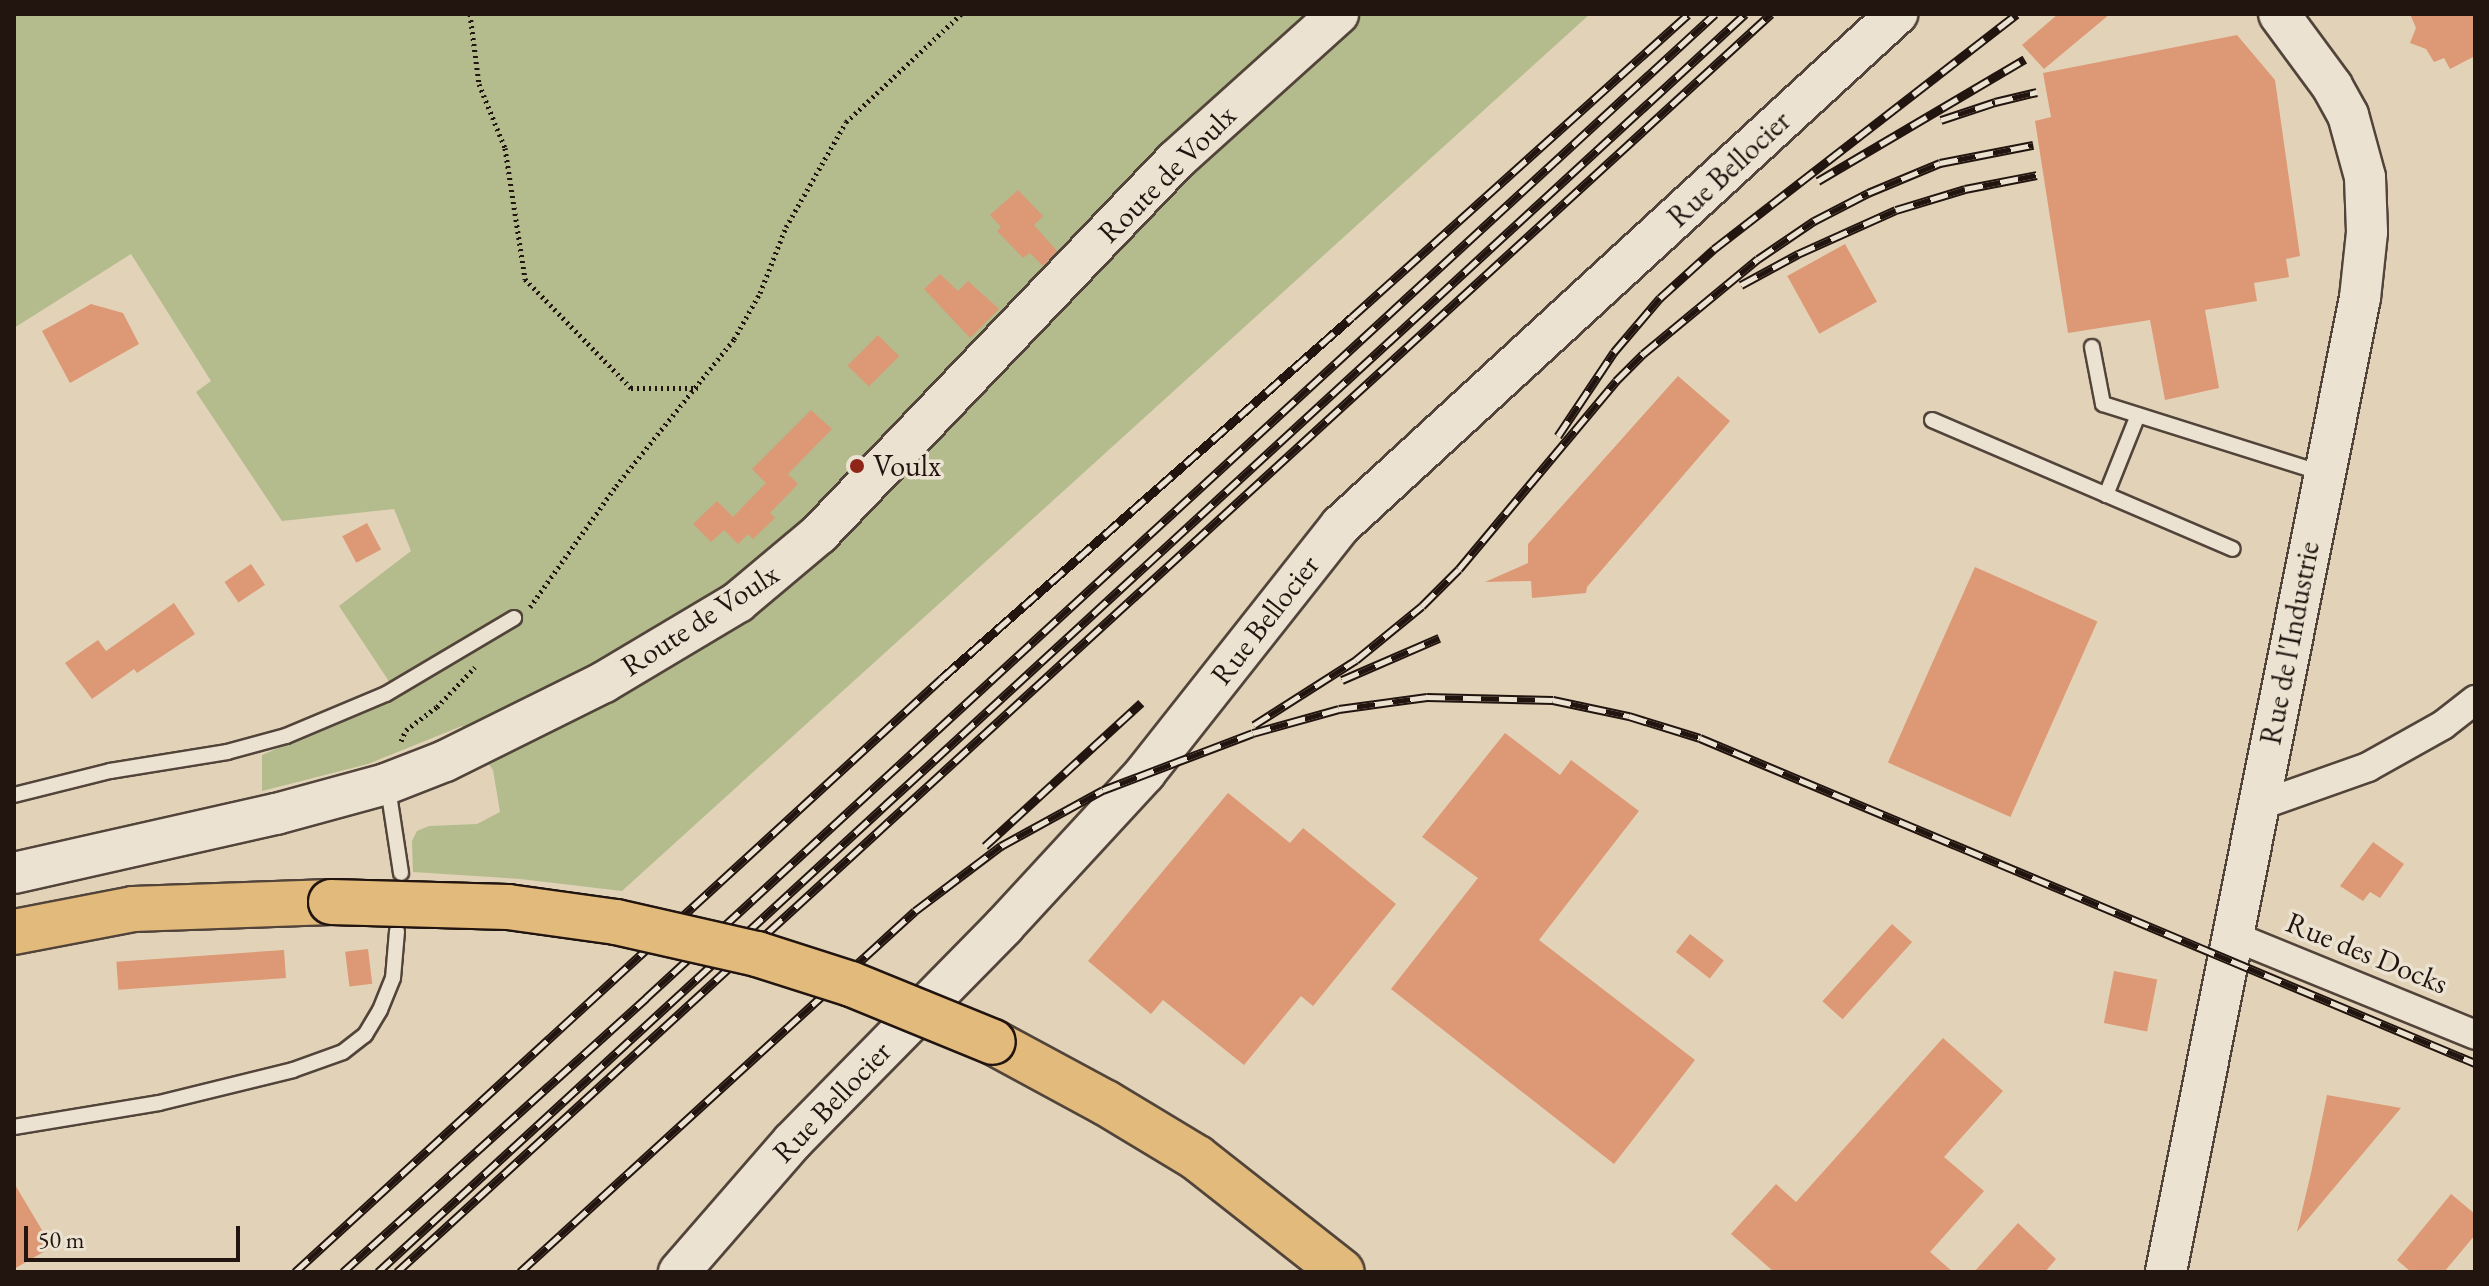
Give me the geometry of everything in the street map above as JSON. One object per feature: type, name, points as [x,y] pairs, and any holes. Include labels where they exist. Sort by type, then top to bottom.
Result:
[{"type":"main road","name":"Route de Voulx","points":[[14,873],[289,811],[386,784],[445,761],[604,682],[738,602],[781,569],[942,408],[1176,160],[1338,14]]},
{"type":"main road","name":"Rue Bellocier","points":[[679,1272],[792,1142],[1004,926],[1145,773],[1340,526],[1897,14]]},
{"type":"main road","name":"Rue de l'Industrie","points":[[2166,1272],[2360,298],[2367,232],[2365,177],[2348,115],[2332,86],[2280,19]]},
{"type":"main road","points":[[14,932],[133,909],[331,902],[508,907],[616,922],[757,954],[837,980],[993,1042],[1066,1080],[1197,1158],[1342,1272]]},
{"type":"street","points":[[2258,806],[2368,767],[2443,725],[2475,700]]},
{"type":"street","name":"Rue des Docks","points":[[2233,936],[2475,1035]]},
{"type":"lane","points":[[2092,347],[2103,404],[2325,474]]},
{"type":"lane","points":[[2106,495],[2138,415]]},
{"type":"lane","points":[[1932,420],[2233,549]]},
{"type":"lane","points":[[14,795],[110,771],[227,752],[286,736],[386,694],[514,618]]},
{"type":"lane","points":[[386,784],[401,873]]},
{"type":"lane","points":[[14,1127],[159,1103],[293,1070],[343,1052],[365,1035],[380,1010],[393,978],[397,931]]},
{"type":"path","points":[[470,14],[479,84],[505,148],[525,279],[631,388],[698,388]]},
{"type":"path","points":[[514,618],[536,603],[616,486],[698,388],[734,339],[760,293],[786,227],[846,122],[961,14]]},
{"type":"path","points":[[386,784],[406,730],[437,707],[478,663]]},
{"type":"green space","points":[[14,14],[1590,14],[622,891],[520,879],[413,872],[412,841],[417,831],[429,826],[477,824],[500,812],[493,770],[462,726],[368,764],[262,791],[262,755],[398,695],[339,606],[411,551],[394,509],[282,521],[196,392],[211,381],[131,254],[14,328]]},
{"type":"building","points":[[2058,14],[2110,14],[2044,69],[2022,45]]},
{"type":"building","points":[[2410,14],[2475,14],[2475,56],[2450,69],[2444,58],[2434,62],[2426,49],[2410,43],[2416,28]]},
{"type":"building","points":[[2237,35],[2275,80],[2300,256],[2286,259],[2289,277],[2254,283],[2257,301],[2205,310],[2219,388],[2165,400],[2150,320],[2068,333],[2035,121],[2051,117],[2043,73]]},
{"type":"building","points":[[1018,190],[1043,216],[1034,225],[1057,251],[1043,266],[1030,253],[1023,258],[997,231],[1001,227],[990,215]]},
{"type":"building","points":[[1845,244],[1877,302],[1819,334],[1787,276]]},
{"type":"building","points":[[940,274],[958,291],[968,281],[999,309],[970,338],[924,289]]},
{"type":"building","points":[[91,304],[123,313],[139,344],[70,383],[42,331]]},
{"type":"building","points":[[878,335],[899,356],[869,387],[848,365]]},
{"type":"building","points":[[1678,376],[1730,421],[1587,587],[1586,593],[1532,598],[1531,581],[1485,582],[1528,563],[1528,544]]},
{"type":"building","points":[[811,410],[832,429],[788,474],[798,484],[770,513],[775,518],[753,539],[748,534],[738,544],[724,530],[711,542],[693,524],[717,501],[733,517],[766,483],[752,469]]},
{"type":"building","points":[[367,523],[381,549],[356,563],[342,536]]},
{"type":"building","points":[[251,564],[265,585],[238,603],[224,582]]},
{"type":"building","points":[[1975,567],[2097,622],[2010,817],[1888,762]]},
{"type":"building","points":[[174,603],[195,634],[137,673],[134,669],[92,699],[65,663],[98,640],[106,651]]},
{"type":"building","points":[[1505,733],[1560,775],[1571,760],[1639,811],[1539,940],[1695,1060],[1614,1164],[1391,989],[1478,878],[1422,837]]},
{"type":"building","points":[[1228,793],[1290,843],[1303,828],[1396,904],[1313,1006],[1301,996],[1244,1065],[1163,1000],[1151,1014],[1088,961]]},
{"type":"building","points":[[2373,842],[2404,864],[2380,898],[2370,892],[2363,901],[2340,886]]},
{"type":"building","points":[[1892,924],[1912,942],[1842,1019],[1822,1001]]},
{"type":"building","points":[[1690,934],[1724,960],[1710,979],[1676,952]]},
{"type":"building","points":[[368,949],[372,984],[349,987],[345,952]]},
{"type":"building","points":[[284,950],[286,978],[118,990],[116,962]]},
{"type":"building","points":[[2114,971],[2157,979],[2147,1031],[2104,1023]]},
{"type":"building","points":[[1943,1038],[2003,1091],[1944,1157],[1984,1191],[1930,1252],[1953,1272],[1774,1272],[1731,1234],[1776,1184],[1796,1202]]},
{"type":"building","points":[[2327,1095],[2401,1108],[2297,1232],[2311,1173]]},
{"type":"building","points":[[14,1183],[52,1247],[14,1269]]},
{"type":"building","points":[[2451,1194],[2475,1214],[2475,1235],[2444,1272],[2411,1272],[2397,1260]]},
{"type":"building","points":[[2018,1223],[2056,1259],[2045,1272],[1974,1272]]},
{"type":"railway","points":[[295,1272],[942,678],[1352,317],[1688,14]]},
{"type":"railway","points":[[343,1272],[646,998],[1715,14]]},
{"type":"railway","points":[[378,1272],[1745,14]]},
{"type":"railway","points":[[397,1272],[1771,14]]},
{"type":"railway","points":[[1558,436],[1614,352],[1660,298],[1714,249],[2017,14]]},
{"type":"railway","points":[[1818,181],[2025,59]]},
{"type":"railway","points":[[1941,120],[2037,92]]},
{"type":"railway","points":[[1254,725],[1356,660],[1422,606],[1459,569],[1616,381],[1643,354],[1758,259],[1814,221],[1868,193],[1940,163],[2033,145]]},
{"type":"railway","points":[[1741,285],[1798,254],[1896,210],[1965,189],[2037,175]]},
{"type":"railway","points":[[1342,680],[1439,638]]},
{"type":"railway","points":[[520,1272],[915,911],[1001,846],[1103,790],[1253,733],[1339,709],[1427,697],[1553,700],[1629,716],[1700,738],[2475,1063]]},
{"type":"railway","points":[[985,846],[1141,703]]},
{"type":"place","name":"Voulx","points":[[857,466]]}]
